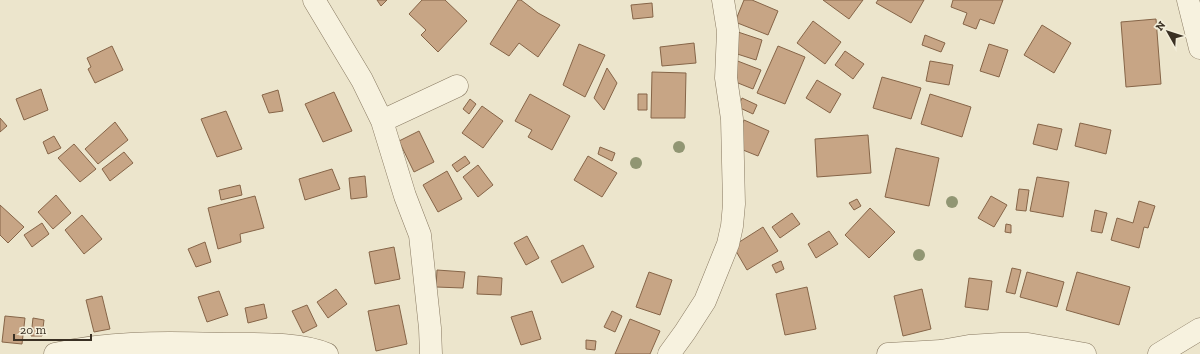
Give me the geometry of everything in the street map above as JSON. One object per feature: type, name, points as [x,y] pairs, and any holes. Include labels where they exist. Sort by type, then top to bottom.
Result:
[{"type":"street","points":[[314,0],[362,80],[382,121],[405,196],[420,235],[430,328],[431,354]]},
{"type":"street","points":[[669,354],[705,300],[728,244],[732,226],[734,204],[732,119],[726,78],[728,31],[723,0]]},
{"type":"street","points":[[1188,0],[1200,48]]},
{"type":"street","points":[[382,121],[457,86]]},
{"type":"street","points":[[1159,354],[1200,329]]},
{"type":"street","points":[[55,354],[122,344],[185,342],[261,344],[298,347],[321,351],[327,354]]},
{"type":"street","points":[[888,354],[941,351],[969,346],[1001,344],[1028,344],[1085,354]]},
{"type":"building","points":[[377,0],[387,0],[381,6]]},
{"type":"building","points":[[422,0],[445,0],[467,21],[438,52],[421,35],[426,30],[409,14]]},
{"type":"building","points":[[518,0],[521,0],[538,13],[560,25],[538,57],[519,43],[509,56],[490,44]]},
{"type":"building","points":[[744,0],[752,0],[778,11],[768,35],[735,22]]},
{"type":"building","points":[[823,0],[863,0],[849,19]]},
{"type":"building","points":[[878,0],[924,0],[911,23],[876,3]]},
{"type":"building","points":[[953,0],[1003,0],[994,24],[980,19],[976,29],[963,24],[967,13],[951,7]]},
{"type":"building","points":[[652,3],[653,17],[633,19],[631,5]]},
{"type":"building","points":[[1156,19],[1161,84],[1126,87],[1121,22]]},
{"type":"building","points":[[813,21],[841,42],[825,64],[797,43]]},
{"type":"building","points":[[1042,25],[1071,43],[1054,73],[1024,55]]},
{"type":"building","points":[[738,32],[762,40],[756,60],[731,52]]},
{"type":"building","points":[[925,35],[945,43],[941,52],[922,45]]},
{"type":"building","points":[[694,43],[696,63],[662,66],[660,47]]},
{"type":"building","points":[[579,44],[605,55],[585,97],[563,85]]},
{"type":"building","points":[[989,44],[1008,50],[999,77],[980,71]]},
{"type":"building","points":[[112,46],[123,70],[95,83],[88,69],[91,67],[87,58]]},
{"type":"building","points":[[778,46],[805,57],[785,104],[757,93]]},
{"type":"building","points":[[845,51],[864,64],[853,79],[835,65]]},
{"type":"building","points":[[735,60],[761,70],[753,89],[728,79]]},
{"type":"building","points":[[930,61],[953,65],[949,85],[926,81]]},
{"type":"building","points":[[607,68],[617,83],[604,110],[594,98]]},
{"type":"building","points":[[652,72],[686,73],[685,118],[651,118]]},
{"type":"building","points":[[882,77],[921,88],[911,119],[873,108]]},
{"type":"building","points":[[817,80],[841,94],[830,113],[806,98]]},
{"type":"building","points":[[41,89],[48,110],[24,120],[16,99]]},
{"type":"building","points":[[278,90],[283,111],[269,113],[262,95]]},
{"type":"building","points":[[334,92],[352,131],[323,142],[305,104]]},
{"type":"building","points":[[530,94],[570,116],[552,150],[528,137],[532,130],[515,121]]},
{"type":"building","points":[[638,94],[647,94],[647,110],[638,110]]},
{"type":"building","points":[[930,94],[971,107],[962,137],[921,124]]},
{"type":"building","points":[[742,98],[757,105],[753,114],[738,107]]},
{"type":"building","points":[[470,99],[476,104],[469,114],[463,109]]},
{"type":"building","points":[[482,106],[503,121],[483,148],[462,133]]},
{"type":"building","points":[[226,111],[242,149],[217,157],[201,119]]},
{"type":"building","points":[[0,118],[7,126],[0,132]]},
{"type":"building","points":[[744,120],[769,131],[758,156],[733,146]]},
{"type":"building","points":[[115,122],[128,140],[98,164],[85,149]]},
{"type":"building","points":[[1080,123],[1111,130],[1106,154],[1075,146]]},
{"type":"building","points":[[1038,124],[1062,129],[1057,150],[1033,144]]},
{"type":"building","points":[[419,131],[434,162],[414,172],[399,141]]},
{"type":"building","points":[[868,135],[871,173],[817,177],[815,139]]},
{"type":"building","points":[[54,136],[61,148],[48,154],[43,142]]},
{"type":"building","points":[[74,144],[96,169],[80,182],[58,158]]},
{"type":"building","points":[[600,147],[615,153],[612,161],[598,154]]},
{"type":"building","points":[[896,148],[939,158],[929,206],[885,197]]},
{"type":"building","points":[[124,152],[133,163],[110,181],[102,169]]},
{"type":"building","points":[[465,156],[470,163],[457,172],[452,165]]},
{"type":"building","points":[[588,156],[617,173],[602,197],[574,180]]},
{"type":"building","points":[[478,165],[493,185],[478,197],[463,177]]},
{"type":"building","points":[[332,169],[340,189],[305,200],[299,179]]},
{"type":"building","points":[[447,171],[462,199],[438,212],[423,185]]},
{"type":"building","points":[[365,176],[367,197],[351,199],[349,178]]},
{"type":"building","points":[[1037,177],[1069,182],[1063,217],[1030,211]]},
{"type":"building","points":[[240,185],[242,195],[221,200],[219,190]]},
{"type":"building","points":[[1019,189],[1029,190],[1026,211],[1016,210]]},
{"type":"building","points":[[56,195],[71,213],[53,229],[38,212]]},
{"type":"building","points":[[255,196],[264,228],[240,234],[241,242],[218,249],[208,208]]},
{"type":"building","points":[[991,196],[1007,205],[994,227],[978,218]]},
{"type":"building","points":[[857,199],[861,206],[854,210],[849,203]]},
{"type":"building","points":[[1139,201],[1155,206],[1148,228],[1144,227],[1139,248],[1111,240],[1117,218],[1133,223]]},
{"type":"building","points":[[0,205],[24,227],[8,243],[0,235]]},
{"type":"building","points":[[870,208],[895,232],[869,258],[845,235]]},
{"type":"building","points":[[1095,210],[1107,213],[1102,233],[1091,231]]},
{"type":"building","points":[[792,213],[800,224],[780,238],[772,227]]},
{"type":"building","points":[[82,215],[102,239],[84,254],[65,230]]},
{"type":"building","points":[[42,223],[49,234],[32,247],[24,235]]},
{"type":"building","points":[[1006,224],[1011,225],[1011,233],[1005,232]]},
{"type":"building","points":[[763,227],[778,251],[747,270],[733,246]]},
{"type":"building","points":[[829,231],[838,244],[816,258],[808,244]]},
{"type":"building","points":[[527,236],[539,258],[526,265],[514,243]]},
{"type":"building","points":[[205,242],[211,262],[196,267],[188,249]]},
{"type":"building","points":[[583,245],[594,267],[562,283],[551,261]]},
{"type":"building","points":[[394,247],[400,279],[375,284],[369,252]]},
{"type":"building","points":[[781,261],[784,269],[776,273],[772,265]]},
{"type":"building","points":[[1012,268],[1021,270],[1015,294],[1006,292]]},
{"type":"building","points":[[437,270],[465,272],[463,288],[436,287]]},
{"type":"building","points":[[649,272],[672,280],[660,315],[636,307]]},
{"type":"building","points":[[1027,272],[1064,282],[1057,307],[1020,297]]},
{"type":"building","points":[[1077,272],[1130,287],[1119,325],[1066,310]]},
{"type":"building","points":[[478,276],[502,278],[501,295],[477,294]]},
{"type":"building","points":[[969,278],[992,281],[988,310],[965,307]]},
{"type":"building","points":[[807,287],[816,329],[785,335],[776,294]]},
{"type":"building","points":[[336,289],[347,304],[328,318],[317,302]]},
{"type":"building","points":[[922,289],[931,329],[903,336],[894,296]]},
{"type":"building","points":[[219,291],[228,315],[207,322],[198,297]]},
{"type":"building","points":[[102,296],[110,329],[94,332],[86,300]]},
{"type":"building","points":[[264,304],[267,318],[248,323],[245,308]]},
{"type":"building","points":[[307,305],[317,326],[303,333],[292,311]]},
{"type":"building","points":[[399,305],[407,344],[376,351],[368,311]]},
{"type":"building","points":[[532,311],[541,339],[521,345],[511,317]]},
{"type":"building","points":[[612,311],[622,316],[615,332],[604,327]]},
{"type":"building","points":[[5,316],[25,318],[22,344],[2,342]]},
{"type":"building","points":[[33,318],[44,320],[42,336],[31,336]]},
{"type":"building","points":[[630,319],[660,331],[650,354],[615,354]]},
{"type":"building","points":[[586,340],[596,341],[595,350],[586,349]]}]
